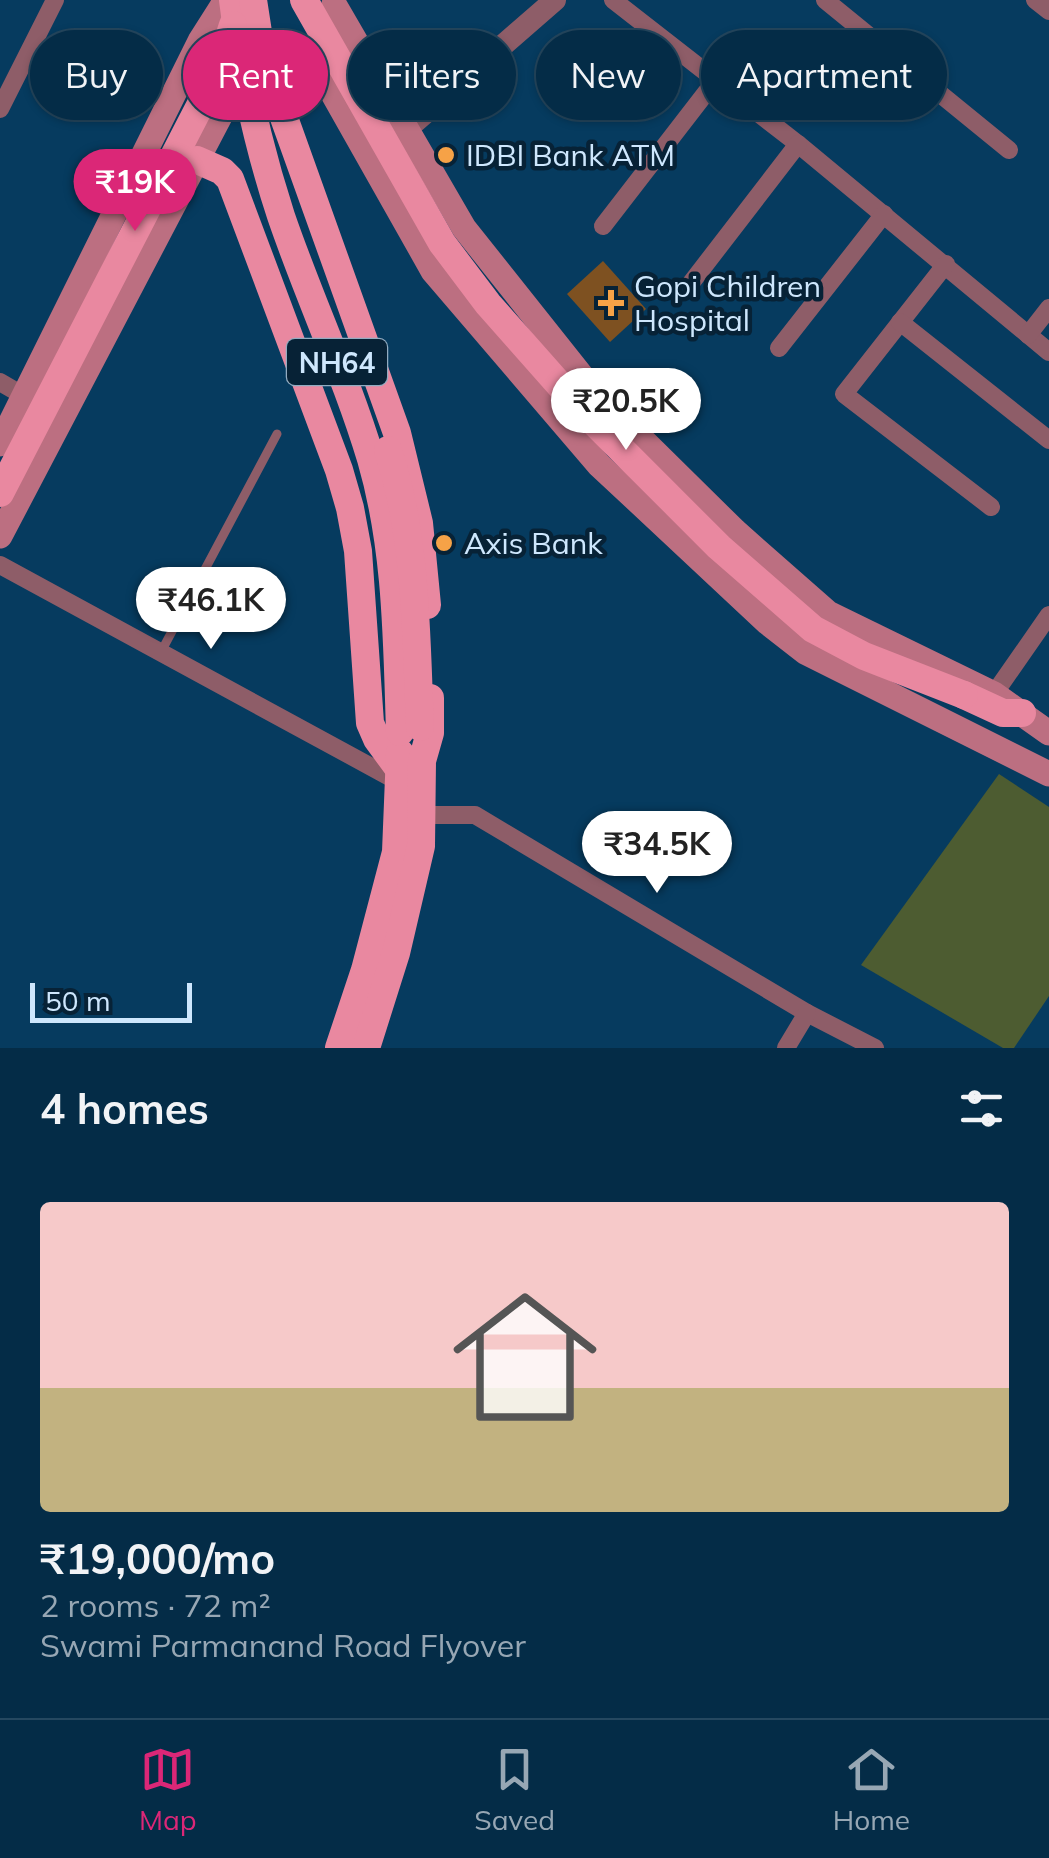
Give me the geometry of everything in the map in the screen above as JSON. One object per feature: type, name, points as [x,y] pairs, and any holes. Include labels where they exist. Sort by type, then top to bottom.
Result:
[{"type":"highway","points":[[304,0],[442,243],[488,304],[580,408],[719,547],[814,629],[864,656],[1003,712],[1022,714]]},
{"type":"highway","points":[[0,494],[218,71],[232,2]]},
{"type":"highway","name":"NH64","points":[[232,2],[270,111],[296,207],[390,456],[406,526],[414,595],[410,729],[396,852],[365,970],[339,1048]]},
{"type":"highway","points":[[198,160],[230,179],[340,470],[358,550],[370,723],[376,739],[407,771],[430,724],[426,592],[419,523],[397,433],[285,120]]},
{"type":"highway","name":"NH64","points":[[366,1048],[396,954],[420,846],[422,815],[407,771]]},
{"type":"main road","points":[[226,30],[232,2]]},
{"type":"main road","points":[[0,444],[200,41],[232,2]]},
{"type":"main road","points":[[333,2],[464,228],[596,394],[736,531],[828,613],[994,694],[1049,732]]},
{"type":"main road","points":[[328,45],[336,22],[333,2]]},
{"type":"main road","points":[[328,84],[433,271],[613,478],[768,623],[805,652],[1049,774]]},
{"type":"main road","points":[[0,536],[218,120]]},
{"type":"street","points":[[0,109],[56,0]]},
{"type":"street","points":[[408,128],[555,0]]},
{"type":"street","points":[[613,0],[701,70]]},
{"type":"street","points":[[825,0],[1009,150]]},
{"type":"street","points":[[1035,0],[1049,11]]},
{"type":"street","points":[[603,226],[701,99]]},
{"type":"street","points":[[766,120],[1049,352]]},
{"type":"street","points":[[691,283],[798,144]]},
{"type":"street","points":[[779,348],[884,214]]},
{"type":"street","points":[[946,264],[844,394],[991,506]]},
{"type":"street","points":[[1028,335],[1049,308]]},
{"type":"street","points":[[900,322],[1049,440]]},
{"type":"street","points":[[0,382],[24,396]]},
{"type":"street","points":[[0,564],[161,652],[407,771]]},
{"type":"street","points":[[994,694],[1049,616]]},
{"type":"street","points":[[422,815],[475,816],[807,1013],[875,1048]]},
{"type":"street","points":[[786,1048],[807,1013]]},
{"type":"lane","points":[[161,652],[278,434]]},
{"type":"green space","points":[[999,774],[1049,807],[1049,996],[1014,1048],[1003,1048],[861,965]]},
{"type":"building","points":[[603,261],[646,309],[610,342],[567,294]]},
{"type":"place","name":"IDBI Bank ATM","points":[[446,155]]},
{"type":"place","name":"Gopi Children Hospital","points":[[611,303]]},
{"type":"place","name":"Axis Bank","points":[[444,543]]}]
